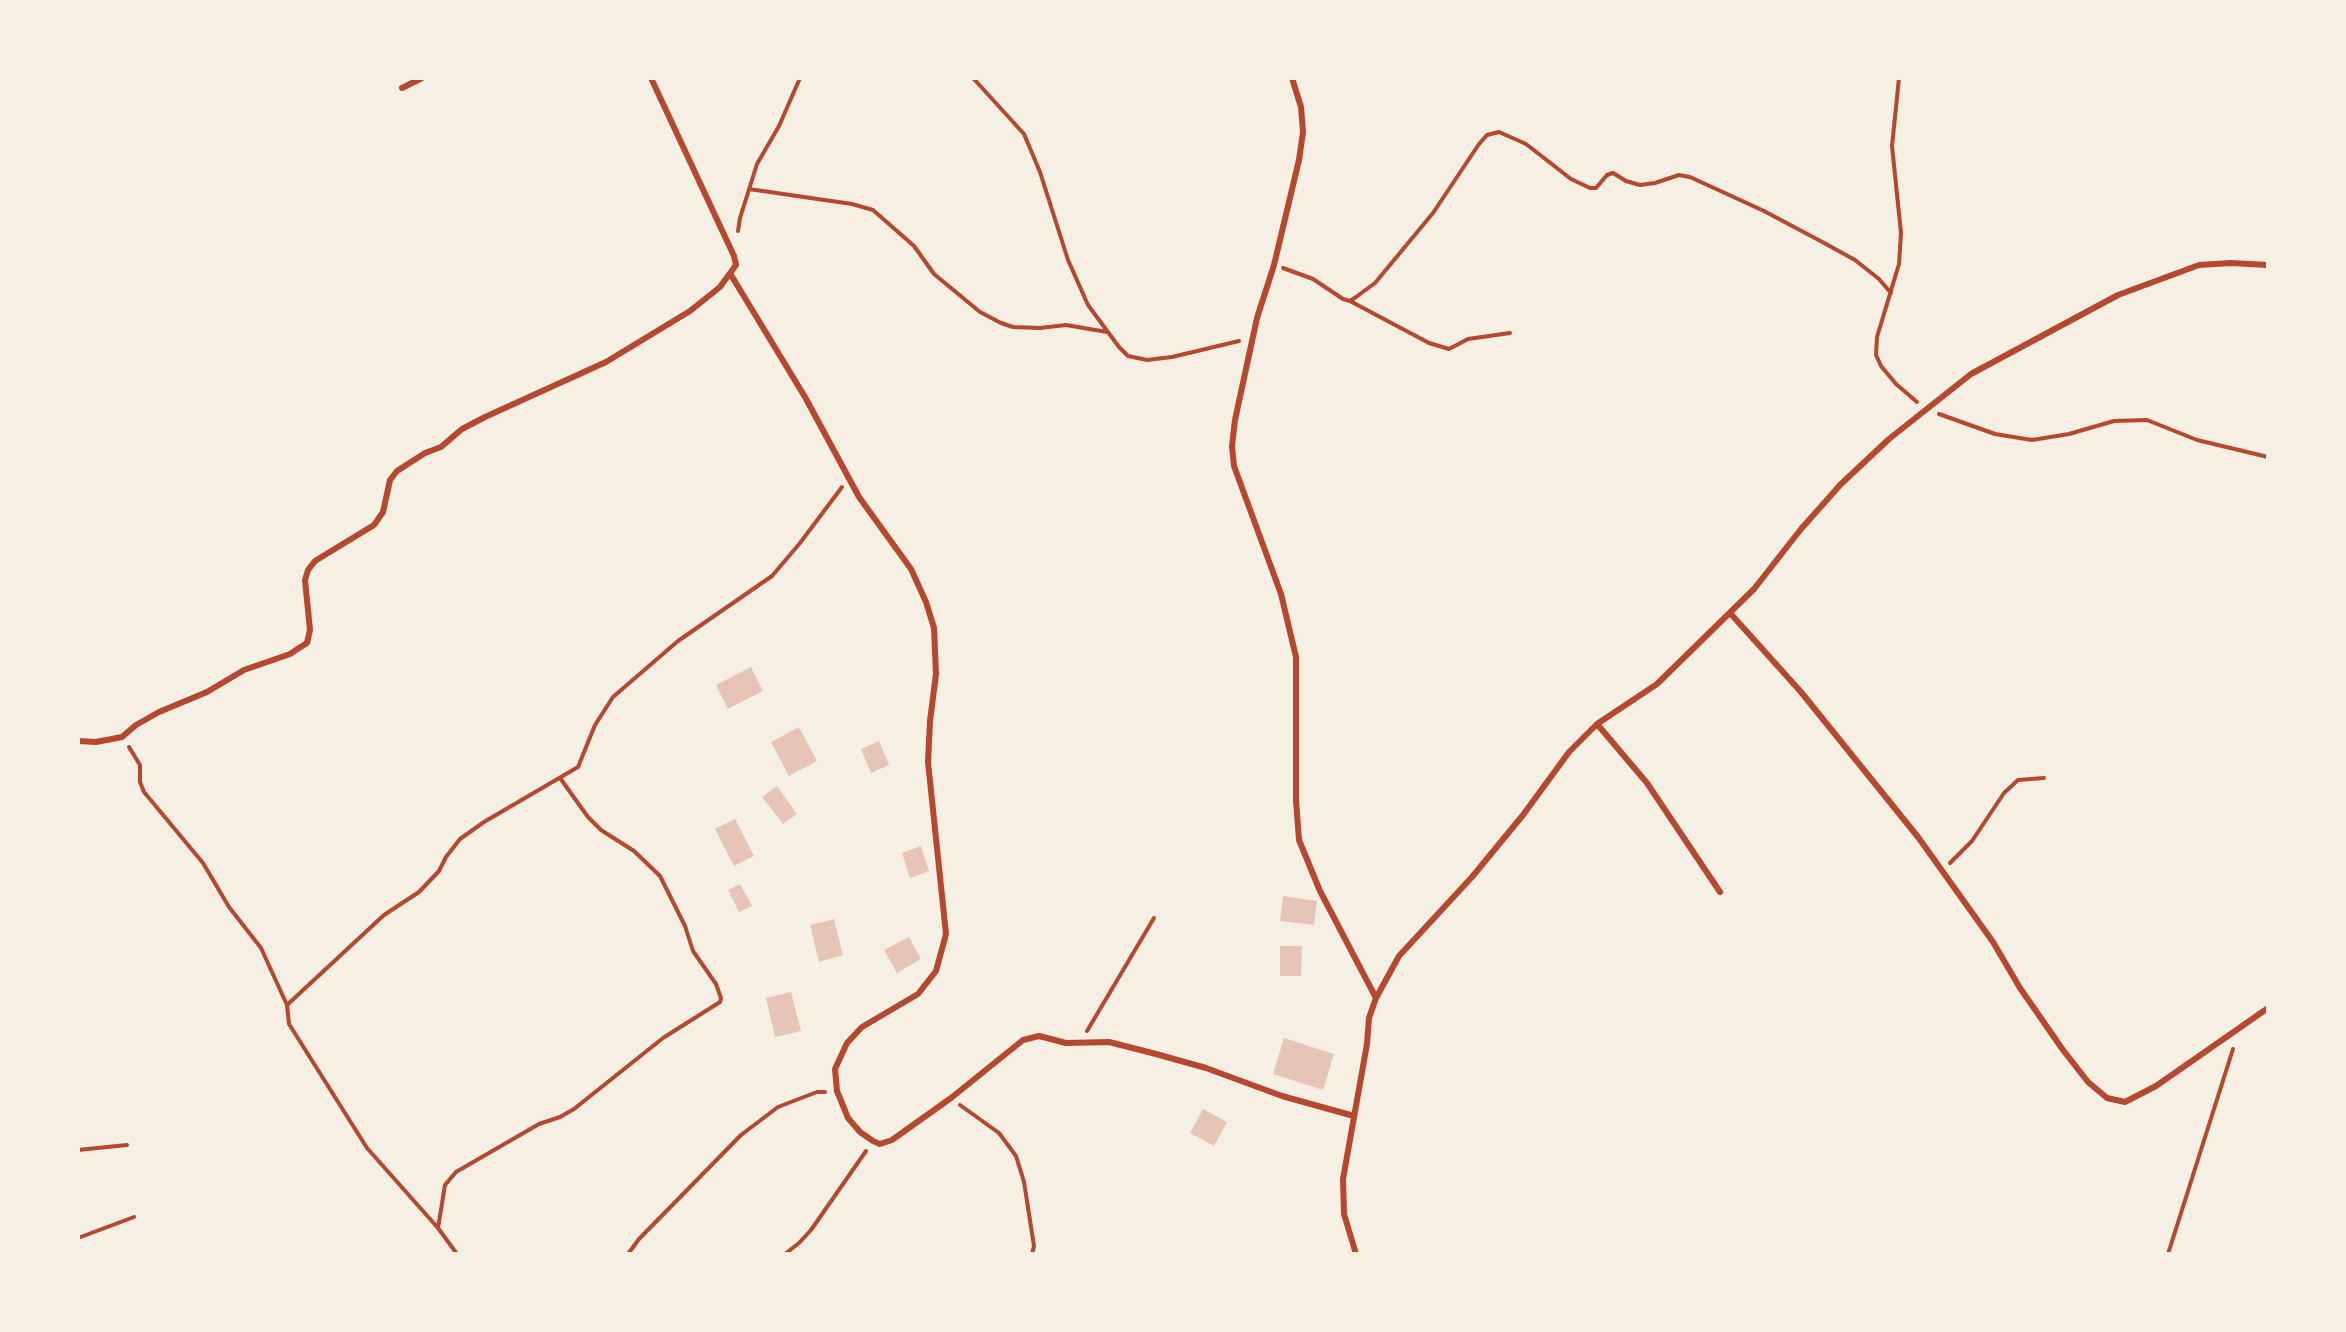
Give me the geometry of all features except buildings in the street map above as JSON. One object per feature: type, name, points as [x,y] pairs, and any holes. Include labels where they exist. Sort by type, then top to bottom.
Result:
[{"type":"street","points":[[402,88],[422,78]]},
{"type":"street","points":[[78,741],[96,742],[122,737],[136,725],[159,712],[207,692],[244,670],[290,654],[307,643],[310,630],[305,580],[308,570],[315,561],[374,525],[383,512],[390,480],[404,465],[441,447],[462,429],[485,417],[606,362],[690,310],[720,287],[731,275],[736,265],[734,256],[651,78]]},
{"type":"street","points":[[1292,78],[1301,107],[1303,132],[1299,160],[1274,265],[1252,338],[1232,446],[1234,466],[1281,594],[1296,657],[1296,800],[1299,840],[1320,891],[1376,998]]},
{"type":"street","points":[[1356,1254],[1344,1214],[1342,1179],[1367,1044],[1369,1018],[1376,998],[1399,956],[1472,877],[1523,815],[1569,752],[1597,724],[1657,684],[1754,589],[1801,529],[1841,484],[1889,439],[1971,374],[2118,295],[2199,265],[2231,263],[2268,265]]},
{"type":"street","points":[[731,275],[805,397],[879,527],[911,569],[926,602],[934,628],[936,674],[928,762],[946,934],[936,971],[918,994],[862,1027],[847,1043],[835,1069],[837,1091],[848,1118],[860,1132],[873,1141],[880,1144],[892,1140],[951,1098],[1023,1040],[1040,1036],[1066,1043],[1109,1042],[1206,1068],[1282,1096],[1354,1116]]},
{"type":"street","points":[[1730,613],[1801,692],[1941,868],[1993,942],[2046,1027],[2088,1082],[2107,1098],[2125,1102],[2156,1086],[2268,1008]]},
{"type":"street","points":[[1597,724],[1647,783],[1720,892]]},
{"type":"path","points":[[734,256],[740,218],[757,164],[779,126],[800,78]]},
{"type":"path","points":[[973,78],[1024,134],[1040,172],[1068,260],[1088,305],[1128,356],[1147,360],[1172,357],[1252,338]]},
{"type":"path","points":[[1899,78],[1892,146],[1901,233],[1899,264],[1877,337],[1876,355],[1881,366],[1896,384],[1926,409],[1995,435],[2032,440],[2069,434],[2114,421],[2146,420],[2197,441],[2268,457]]},
{"type":"path","points":[[1350,301],[1375,283],[1433,213],[1479,144],[1487,135],[1498,132],[1526,144],[1571,179],[1590,188],[1596,188],[1607,175],[1613,173],[1626,182],[1640,185],[1679,175],[1690,177],[1764,211],[1835,249],[1879,279],[1891,293]]},
{"type":"path","points":[[749,189],[852,204],[873,210],[914,246],[934,274],[980,312],[1001,324],[1040,328],[1066,325],[1108,333]]},
{"type":"path","points":[[1274,265],[1306,276],[1429,343],[1449,349],[1468,339],[1510,333]]},
{"type":"path","points":[[287,1005],[384,915],[419,892],[439,871],[446,857],[460,839],[484,822],[578,767],[595,725],[613,697],[678,641],[772,576],[800,543],[849,477]]},
{"type":"path","points":[[122,737],[140,765],[140,782],[144,792],[203,862],[229,907],[261,948],[287,1005],[289,1024],[367,1148],[438,1228],[457,1254]]},
{"type":"path","points":[[438,1228],[445,1185],[456,1172],[539,1124],[560,1117],[574,1109],[663,1038],[720,1002],[721,998],[716,984],[693,951],[685,926],[660,876],[634,851],[601,830],[588,817],[560,778]]},
{"type":"path","points":[[1941,868],[1960,855],[2004,793],[2019,780],[2044,778]]},
{"type":"path","points":[[1079,1044],[1154,918]]},
{"type":"path","points":[[2168,1254],[2239,1030]]},
{"type":"path","points":[[628,1254],[639,1239],[741,1135],[778,1107],[817,1092],[837,1091]]},
{"type":"path","points":[[951,1098],[999,1133],[1016,1156],[1024,1182],[1034,1246],[1032,1254]]},
{"type":"path","points":[[785,1254],[800,1243],[811,1230],[873,1141]]},
{"type":"path","points":[[78,1150],[127,1144]]},
{"type":"path","points":[[78,1238],[134,1217]]}]
